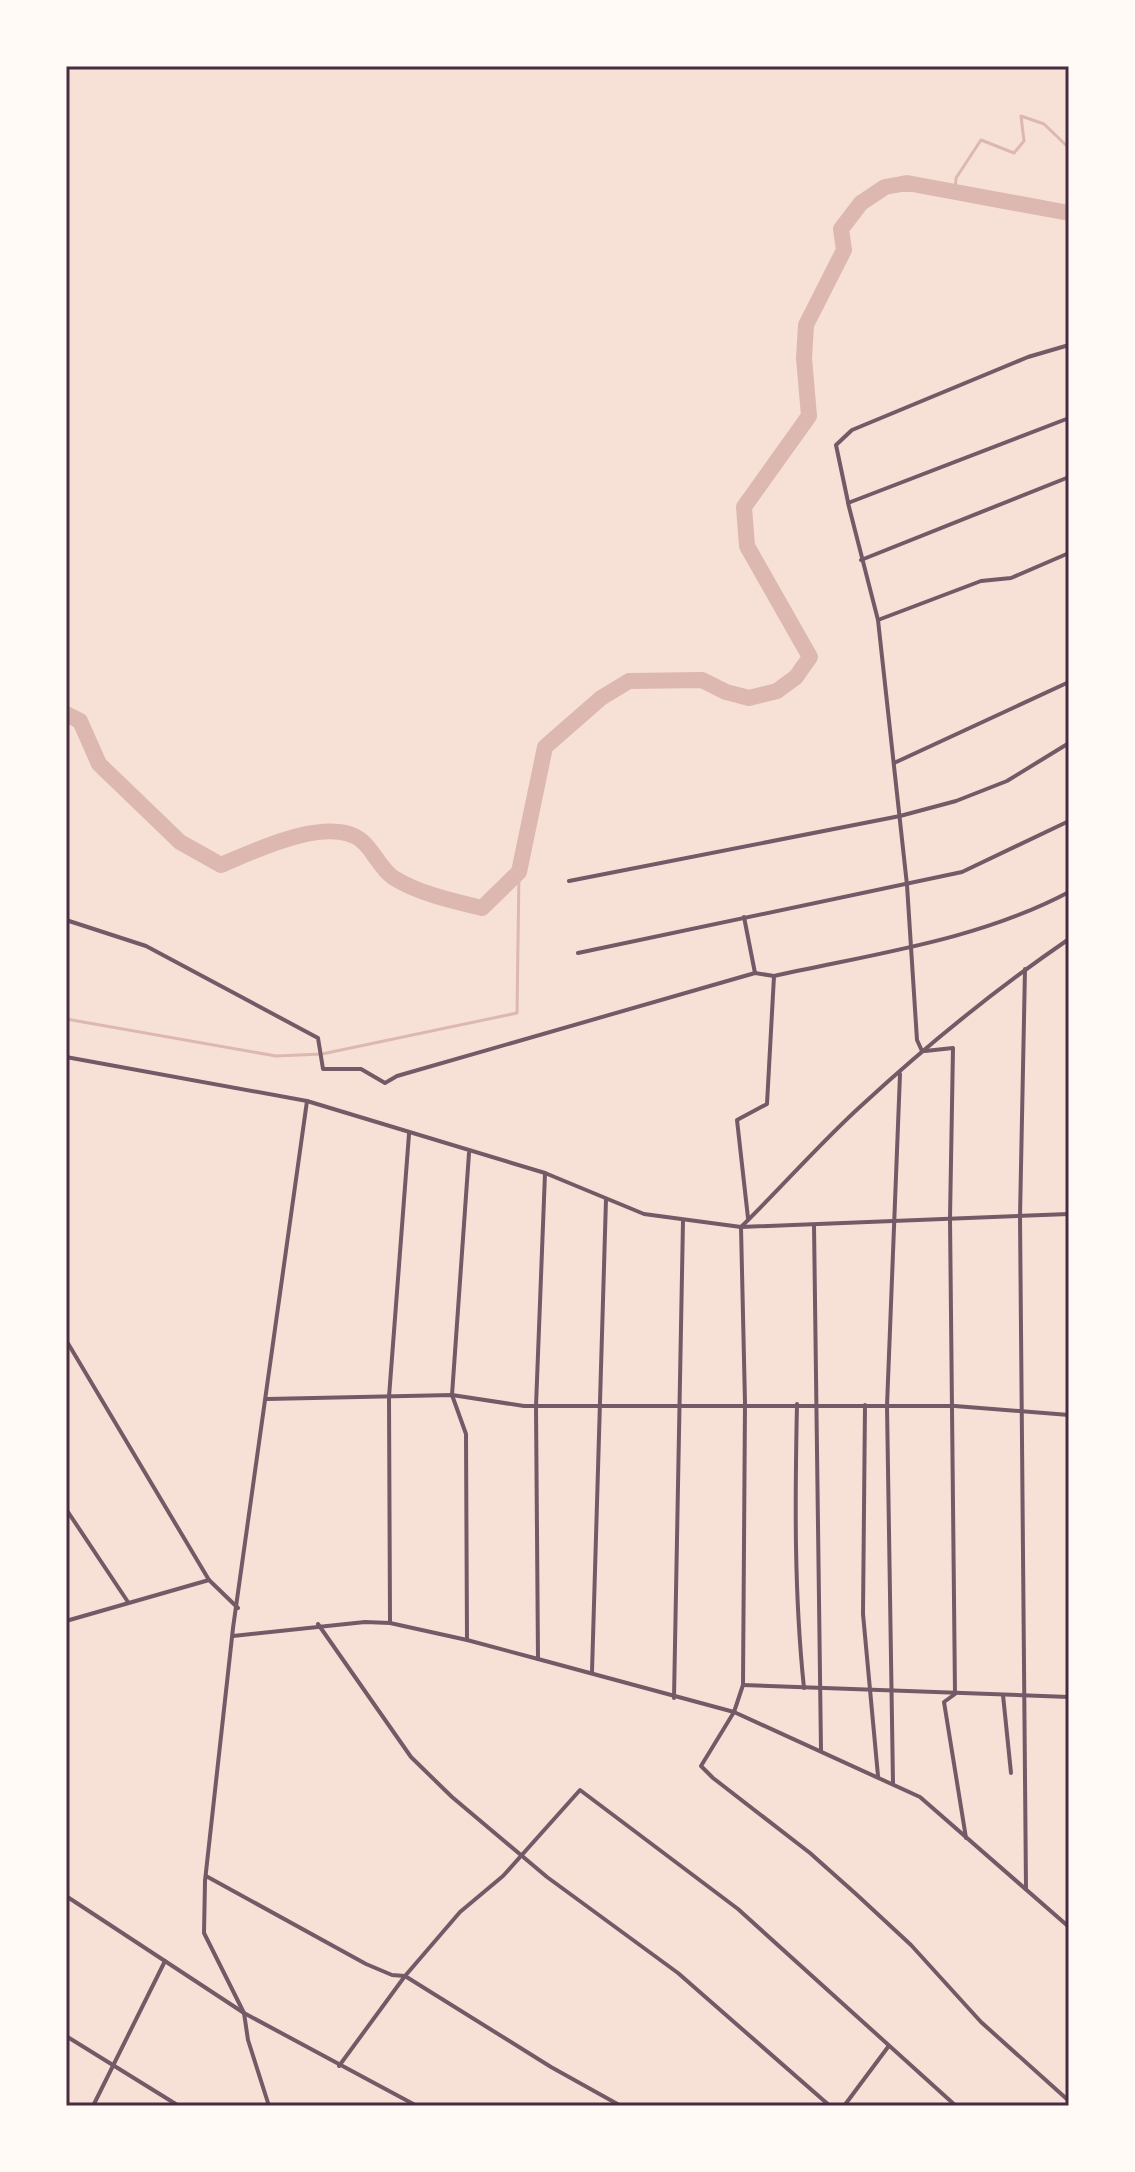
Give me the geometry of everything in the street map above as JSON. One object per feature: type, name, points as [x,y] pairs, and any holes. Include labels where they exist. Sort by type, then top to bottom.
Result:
[{"type":"street","points":[[922,1051],[917,1040],[907,885],[878,620],[861,560],[836,445],[852,430],[1028,357],[1069,345]]},
{"type":"street","points":[[848,503],[1069,418]]},
{"type":"street","points":[[861,560],[1069,477]]},
{"type":"street","points":[[878,620],[981,581],[1011,578],[1069,553]]},
{"type":"street","points":[[894,763],[1069,682]]},
{"type":"street","points":[[569,881],[900,816],[956,801],[1007,781],[1069,743]]},
{"type":"street","points":[[578,953],[962,872],[1069,821]]},
{"type":"street","points":[[66,920],[146,946],[305,1030],[318,1038],[323,1069],[361,1069],[385,1083],[397,1076],[755,973],[774,976],[961,935],[1036,910],[1069,892]]},
{"type":"street","points":[[744,917],[755,973]]},
{"type":"street","points":[[1069,939],[1025,969],[922,1051],[860,1107],[741,1227],[745,1403],[743,1685],[734,1712],[701,1766],[856,1894],[911,1945],[981,2022],[1069,2101]]},
{"type":"street","points":[[1025,969],[1020,1217],[1026,1889]]},
{"type":"street","points":[[748,1220],[737,1120],[767,1104],[774,976]]},
{"type":"street","points":[[922,1051],[953,1048],[950,1218],[955,1406],[955,1694]]},
{"type":"street","points":[[66,1057],[307,1101],[469,1153],[545,1173],[644,1214],[683,1221],[741,1227],[1069,1214]]},
{"type":"street","points":[[893,1783],[887,1406],[900,1072]]},
{"type":"street","points":[[269,2106],[248,2040],[244,2013],[204,1933],[206,1876],[233,1636],[307,1101]]},
{"type":"street","points":[[390,1623],[389,1397],[409,1134]]},
{"type":"street","points":[[467,1640],[466,1434],[452,1395],[469,1153]]},
{"type":"street","points":[[538,1659],[536,1406],[545,1173]]},
{"type":"street","points":[[592,1672],[597,1405],[606,1199]]},
{"type":"street","points":[[674,1698],[683,1221]]},
{"type":"street","points":[[814,1225],[821,1750]]},
{"type":"street","points":[[66,1340],[209,1580],[238,1608]]},
{"type":"street","points":[[267,1399],[452,1395],[536,1406],[680,1403],[955,1406],[1069,1415]]},
{"type":"street","points":[[797,1404],[797,1621],[804,1688]]},
{"type":"street","points":[[865,1405],[863,1614],[878,1776]]},
{"type":"street","points":[[66,1509],[128,1602]]},
{"type":"street","points":[[66,1621],[209,1580]]},
{"type":"street","points":[[233,1636],[318,1624],[390,1623],[592,1672],[674,1698],[734,1712],[920,1797],[1069,1927]]},
{"type":"street","points":[[318,1624],[411,1757],[521,1855],[678,1973],[830,2106]]},
{"type":"street","points":[[743,1685],[1069,1697]]},
{"type":"street","points":[[955,1694],[944,1702],[966,1838]]},
{"type":"street","points":[[1003,1695],[1011,1773]]},
{"type":"street","points":[[339,2066],[405,1976],[460,1912],[503,1876],[580,1790],[738,1909],[956,2106]]},
{"type":"street","points":[[206,1876],[366,1964],[392,1975],[405,1976],[551,2067],[621,2106]]},
{"type":"street","points":[[66,1896],[244,2013],[417,2106]]},
{"type":"street","points":[[93,2106],[165,1961]]},
{"type":"street","points":[[66,2036],[179,2106]]},
{"type":"street","points":[[844,2106],[888,2047]]},
{"type":"waterway","points":[[955,191],[956,178],[981,140],[1014,153],[1024,141],[1021,116],[1044,124],[1069,148]]},
{"type":"waterway","points":[[66,714],[80,721],[99,764],[180,842],[221,865],[292,838],[331,831],[362,841],[389,875],[404,884],[482,908],[519,872],[545,747],[601,698],[629,681],[702,680],[726,692],[749,698],[777,691],[796,677],[810,657],[747,546],[744,507],[809,416],[804,358],[806,325],[844,250],[841,229],[861,203],[885,187],[907,183],[1069,213]]},
{"type":"waterway","points":[[66,1019],[276,1056],[322,1054],[517,1013],[519,872]]}]
